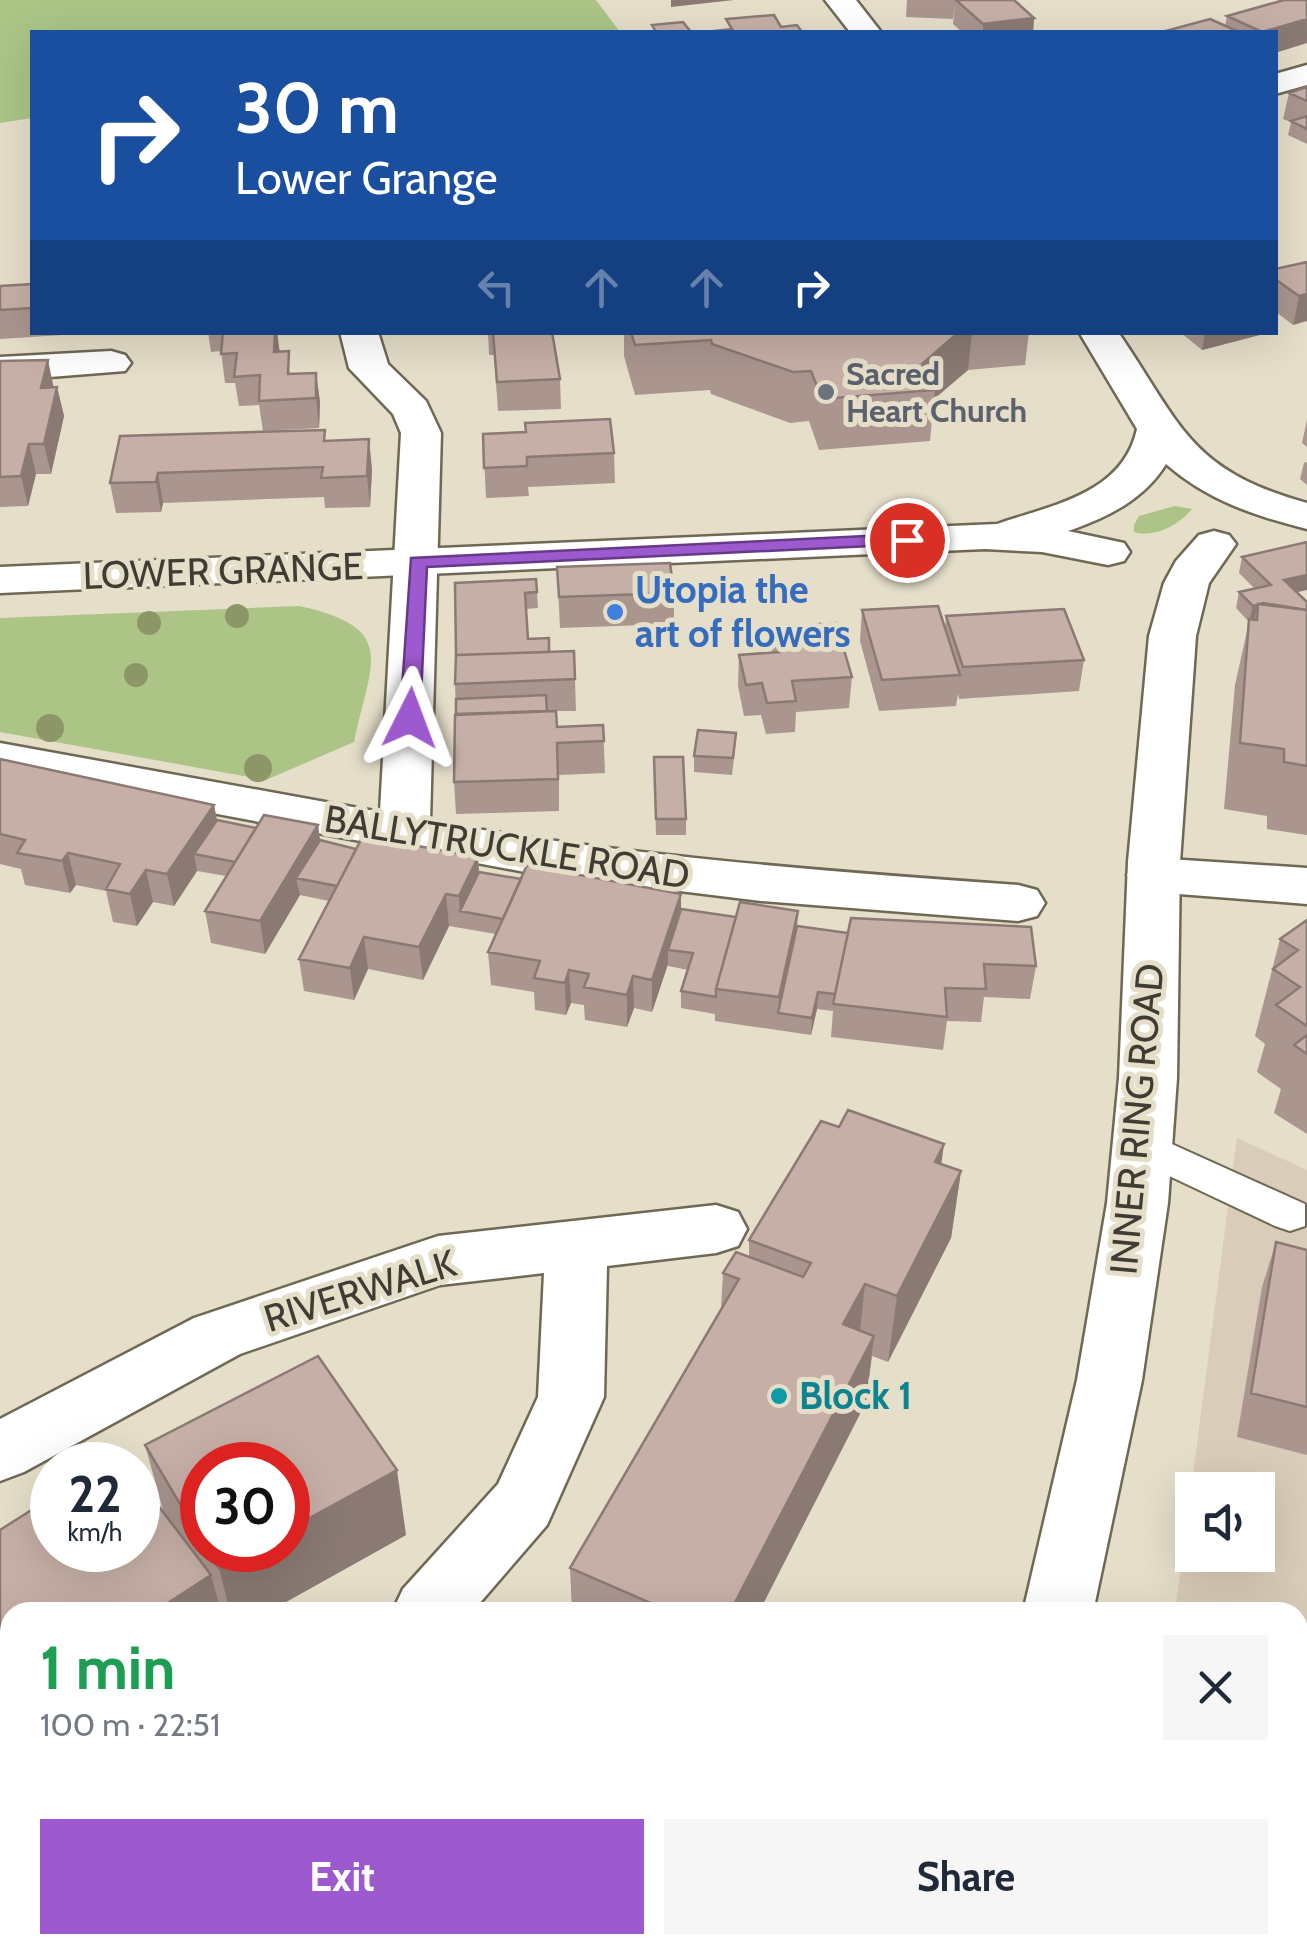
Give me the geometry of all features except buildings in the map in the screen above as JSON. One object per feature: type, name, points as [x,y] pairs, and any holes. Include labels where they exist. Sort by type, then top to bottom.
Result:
[{"type":"main road","points":[[840,0],[864,30]]},
{"type":"main road","points":[[1278,83],[1307,75]]},
{"type":"main road","points":[[360,335],[369,368],[419,421],[418,562],[404,835]]},
{"type":"main road","points":[[1100,335],[1158,428],[1189,464],[1226,488]]},
{"type":"main road","points":[[0,369],[111,363]]},
{"type":"main road","points":[[1158,428],[1150,463],[1138,477],[1081,513],[1080,529],[1091,543],[1140,564],[1163,580],[1173,598],[1177,619]]},
{"type":"main road","points":[[985,536],[1052,522],[1102,499],[1175,481],[1226,488],[1307,516]]},
{"type":"main road","name":"INNER RING ROAD","points":[[1060,1602],[1115,1343],[1143,1146],[1151,1026],[1153,875],[1177,619],[1188,576],[1198,558],[1242,526],[1247,515],[1242,499],[1226,488]]},
{"type":"main road","points":[[985,536],[1042,539],[1113,554],[1173,556],[1218,542],[1307,527]]},
{"type":"main road","name":"LOWER GRANGE","points":[[0,580],[985,536]]},
{"type":"main road","name":"BALLYTRUCKLE ROAD","points":[[0,758],[404,835],[672,874],[1018,903]]},
{"type":"main road","points":[[1153,875],[1307,886]]},
{"type":"main road","name":"RIVERWALK","points":[[0,1452],[217,1336],[438,1261],[716,1229]]},
{"type":"main road","points":[[437,1602],[523,1504],[571,1397],[576,1244]]},
{"type":"lane","points":[[1143,1146],[1290,1214]]},
{"type":"shaded area","points":[[1237,1138],[1307,1170],[1307,1602],[1176,1602],[1180,1572],[1275,1572],[1275,1472],[1193,1472]]},
{"type":"green space","points":[[0,0],[596,0],[618,30],[30,30],[30,118],[0,123]]},
{"type":"green space","points":[[1175,506],[1192,509],[1166,529],[1134,532],[1139,516]]},
{"type":"green space","points":[[299,606],[331,615],[352,625],[365,637],[370,652],[367,690],[354,742],[266,780],[0,732],[0,618]]},
{"type":"place","name":"Sacred Heart Church","points":[[826,392]]},
{"type":"place","name":"Utopia the art of flowers","points":[[615,612]]},
{"type":"place","name":"Block 1","points":[[779,1396]]},
{"type":"route","points":[[410,718],[418,562],[907,540]]}]
